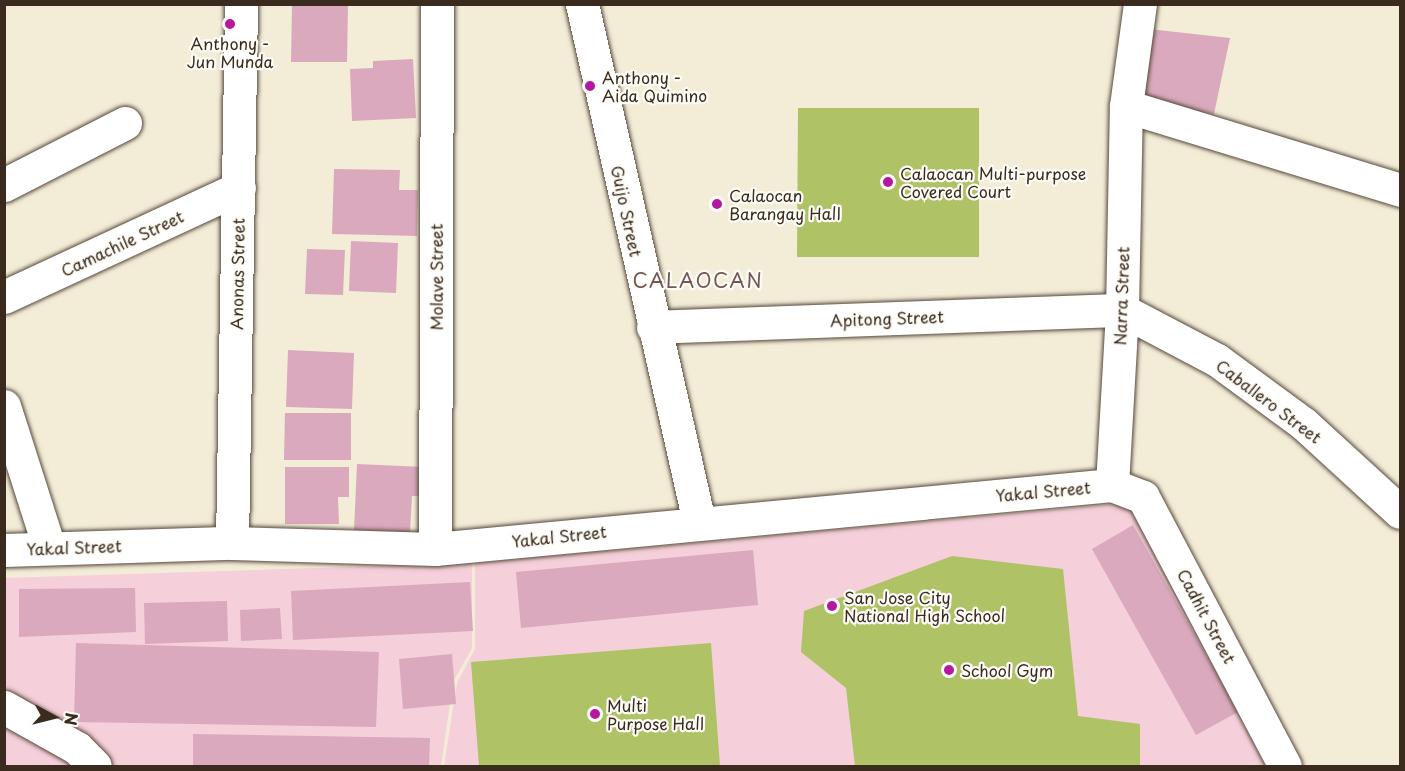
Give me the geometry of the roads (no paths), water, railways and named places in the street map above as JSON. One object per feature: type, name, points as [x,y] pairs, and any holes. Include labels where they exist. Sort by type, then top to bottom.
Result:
[{"type":"street","name":"Anonas Street","points":[[232,543],[241,4]]},
{"type":"street","name":"Molave Street","points":[[435,549],[437,4]]},
{"type":"street","name":"Guijo Street","points":[[582,4],[653,327],[699,522]]},
{"type":"street","name":"Narra Street","points":[[1112,485],[1122,310],[1126,106],[1140,4]]},
{"type":"street","points":[[1126,106],[1401,190]]},
{"type":"street","points":[[4,185],[125,123]]},
{"type":"street","name":"Camachile Street","points":[[4,297],[239,188]]},
{"type":"street","name":"Apitong Street","points":[[653,327],[1122,310]]},
{"type":"street","name":"Caballero Street","points":[[1122,310],[1217,360],[1304,424],[1401,512]]},
{"type":"street","points":[[4,406],[49,547]]},
{"type":"street","name":"Yakal Street","points":[[4,550],[232,543],[435,549],[699,522],[1112,485]]},
{"type":"street","name":"Cadhit Street","points":[[1112,485],[1143,496],[1286,766]]},
{"type":"street","points":[[4,706],[77,748],[95,766]]},
{"type":"place","name":"Anthony - Jun Munda","points":[[230,24]]},
{"type":"place","name":"Anthony - Aida Quimino","points":[[590,86]]},
{"type":"place","name":"Calaocan Multi-purpose Covered Court","points":[[888,182]]},
{"type":"place","name":"Calaocan Barangay Hall","points":[[717,204]]},
{"type":"place","name":"San Jose City National High School","points":[[832,606]]},
{"type":"place","name":"School Gym","points":[[949,670]]},
{"type":"place","name":"Multi Purpose Hall","points":[[595,714]]},
{"type":"district","name":"CALAOCAN","points":[[698,280]]}]
